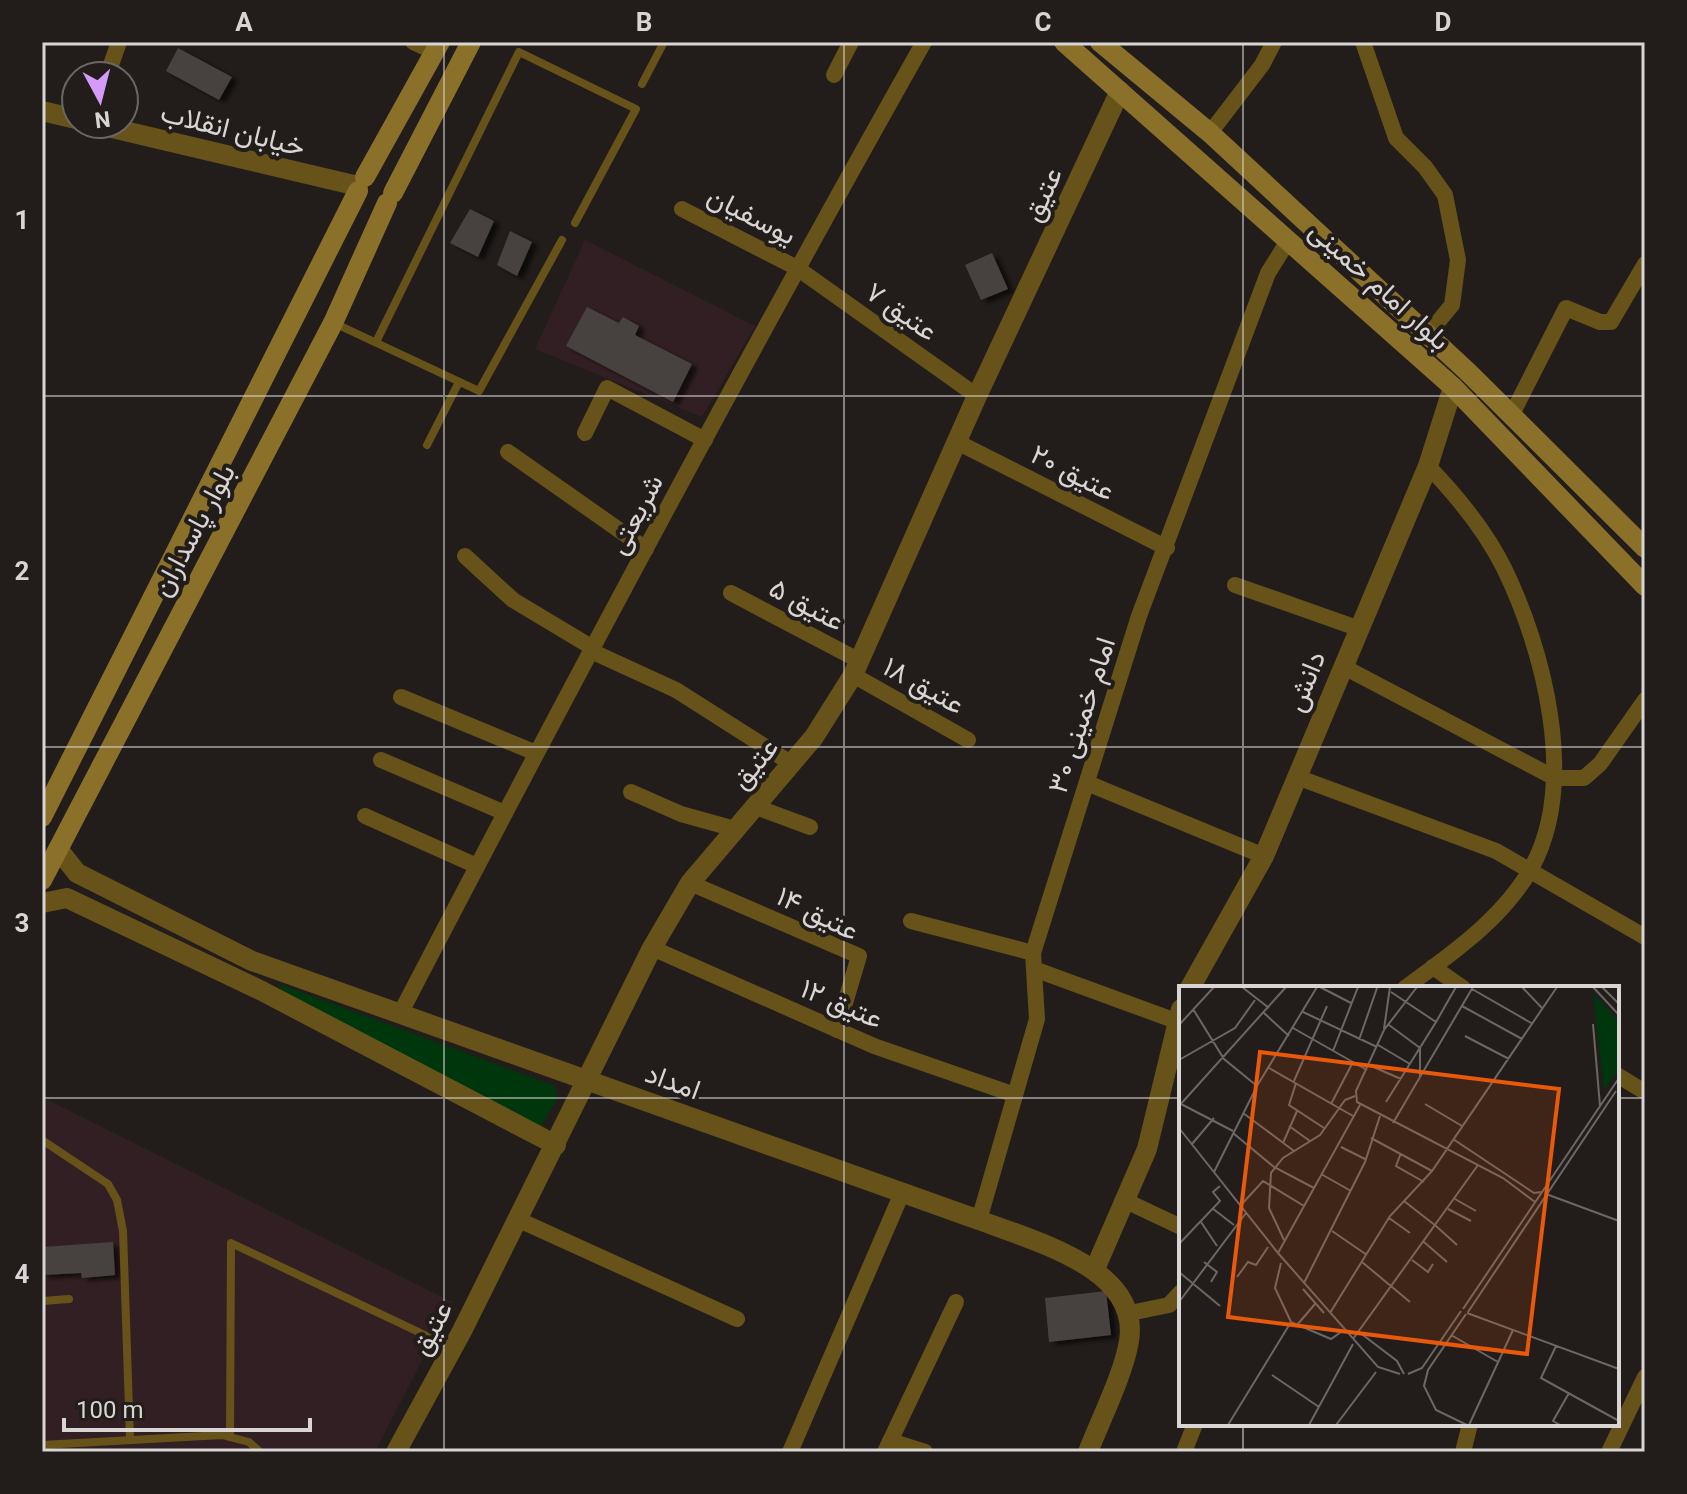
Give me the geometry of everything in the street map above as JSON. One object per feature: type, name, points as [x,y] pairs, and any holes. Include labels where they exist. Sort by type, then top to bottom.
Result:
[{"type":"main road","name":"بلوار پاسداران","points":[[42,880],[333,323],[390,198],[471,42]]},
{"type":"main road","name":"بلوار امام خمینی","points":[[1064,42],[1453,387],[1645,586]]},
{"type":"main road","name":"بلوار امام خمینی","points":[[1100,42],[1210,133],[1427,335],[1645,548]]},
{"type":"main road","name":"بلوار پاسداران","points":[[42,817],[360,184],[438,47]]},
{"type":"main road","points":[[1120,91],[1133,71]]},
{"type":"main road","points":[[376,173],[387,178],[390,198],[371,208],[362,202],[360,184],[376,173]]},
{"type":"street","points":[[413,42],[438,47]]},
{"type":"street","points":[[834,75],[851,42]]},
{"type":"street","name":"شریعتی","points":[[400,1014],[536,753],[797,268],[924,42]]},
{"type":"street","points":[[1210,133],[1262,65],[1274,42]]},
{"type":"street","points":[[1363,42],[1396,138],[1425,167],[1445,195],[1458,260],[1452,305],[1427,335]]},
{"type":"street","name":"عتیق","points":[[396,1452],[519,1220],[652,948],[690,883],[789,762],[814,737],[856,668],[977,396],[1120,91]]},
{"type":"street","name":"خیابان انقلاب","points":[[140,134],[360,184]]},
{"type":"street","name":"یوسفیان","points":[[682,209],[797,268]]},
{"type":"street","name":"امام خمینی ۳۰","points":[[979,1220],[1037,1019],[1034,961],[1139,616],[1268,273],[1288,241]]},
{"type":"street","points":[[1511,416],[1566,308],[1600,322],[1611,322],[1645,264]]},
{"type":"street","name":"عتیق ۷","points":[[797,268],[977,396]]},
{"type":"street","name":"دانش","points":[[1191,986],[1264,856],[1357,628],[1428,466],[1453,387]]},
{"type":"street","points":[[585,433],[607,388],[705,440]]},
{"type":"street","name":"عتیق ۲۰","points":[[957,442],[1167,548]]},
{"type":"street","points":[[508,452],[646,549]]},
{"type":"street","points":[[1408,986],[1491,921],[1531,868],[1547,833],[1555,778],[1550,717],[1532,636],[1503,566],[1458,497],[1428,466]]},
{"type":"street","points":[[465,556],[513,600],[592,649],[676,690],[789,762]]},
{"type":"street","points":[[1235,585],[1357,628]]},
{"type":"street","name":"عتیق ۵","points":[[731,593],[856,668]]},
{"type":"street","points":[[1342,666],[1555,778],[1584,778],[1645,700]]},
{"type":"street","name":"عتیق ۱۸","points":[[856,668],[968,740]]},
{"type":"street","points":[[401,697],[536,753]]},
{"type":"street","points":[[381,760],[505,813]]},
{"type":"street","points":[[1297,777],[1496,851],[1531,868],[1645,937]]},
{"type":"street","points":[[1087,783],[1264,856]]},
{"type":"street","points":[[631,792],[681,814],[735,829]]},
{"type":"street","points":[[753,806],[810,827]]},
{"type":"street","points":[[365,816],[477,866]]},
{"type":"street","name":"امداد","points":[[58,849],[77,873],[273,968],[979,1220],[1095,1269],[1115,1286],[1130,1313]]},
{"type":"street","name":"عتیق ۱۴","points":[[690,883],[859,956],[837,1030]]},
{"type":"street","points":[[42,903],[67,898],[262,991],[556,1145]]},
{"type":"street","points":[[911,921],[1034,961],[1178,1015],[1147,1149],[1095,1269]]},
{"type":"street","name":"عتیق ۱۲","points":[[652,948],[837,1030],[1015,1095]]},
{"type":"street","points":[[1433,967],[1460,986]]},
{"type":"street","points":[[262,991],[273,968]]},
{"type":"street","points":[[1619,1076],[1645,1092]]},
{"type":"street","points":[[790,1452],[902,1193]]},
{"type":"street","points":[[1126,1201],[1179,1226]]},
{"type":"street","points":[[519,1220],[737,1319]]},
{"type":"street","points":[[925,1452],[887,1446],[956,1302]]},
{"type":"street","points":[[1088,1452],[1129,1343],[1130,1313],[1177,1302]]},
{"type":"street","points":[[1622,1409],[1645,1377]]},
{"type":"street","points":[[1184,1452],[1194,1426]]},
{"type":"street","points":[[1463,1452],[1470,1426]]},
{"type":"street","points":[[1609,1452],[1617,1426]]},
{"type":"lane","points":[[642,84],[664,42]]},
{"type":"lane","points":[[376,342],[519,52],[636,109],[575,223]]},
{"type":"lane","points":[[333,323],[479,391],[562,240]]},
{"type":"lane","points":[[427,445],[459,382]]},
{"type":"lane","points":[[42,1140],[108,1184],[117,1200],[123,1231],[130,1439]]},
{"type":"lane","points":[[230,1437],[231,1243],[429,1337]]},
{"type":"lane","points":[[42,1301],[69,1299]]},
{"type":"lane","points":[[42,1445],[230,1437],[249,1442],[260,1452]]},
{"type":"shaded area","points":[[585,240],[755,326],[702,417],[535,349]]},
{"type":"shaded area","points":[[42,1097],[452,1302],[375,1452],[42,1452]]},
{"type":"green space","points":[[282,985],[555,1086],[557,1099],[540,1128],[278,993]]},
{"type":"building","points":[[178,48],[232,77],[219,100],[166,71]]},
{"type":"building","points":[[470,209],[494,221],[478,257],[450,243]]},
{"type":"building","points":[[510,231],[532,242],[517,276],[497,265]]},
{"type":"building","points":[[992,253],[1008,289],[981,300],[965,265]]},
{"type":"building","points":[[587,307],[619,323],[623,317],[639,326],[635,335],[692,364],[673,402],[566,346]]},
{"type":"building","points":[[113,1242],[115,1275],[82,1278],[81,1273],[42,1275],[42,1247]]},
{"type":"building","points":[[1106,1291],[1111,1335],[1049,1342],[1045,1298]]}]
